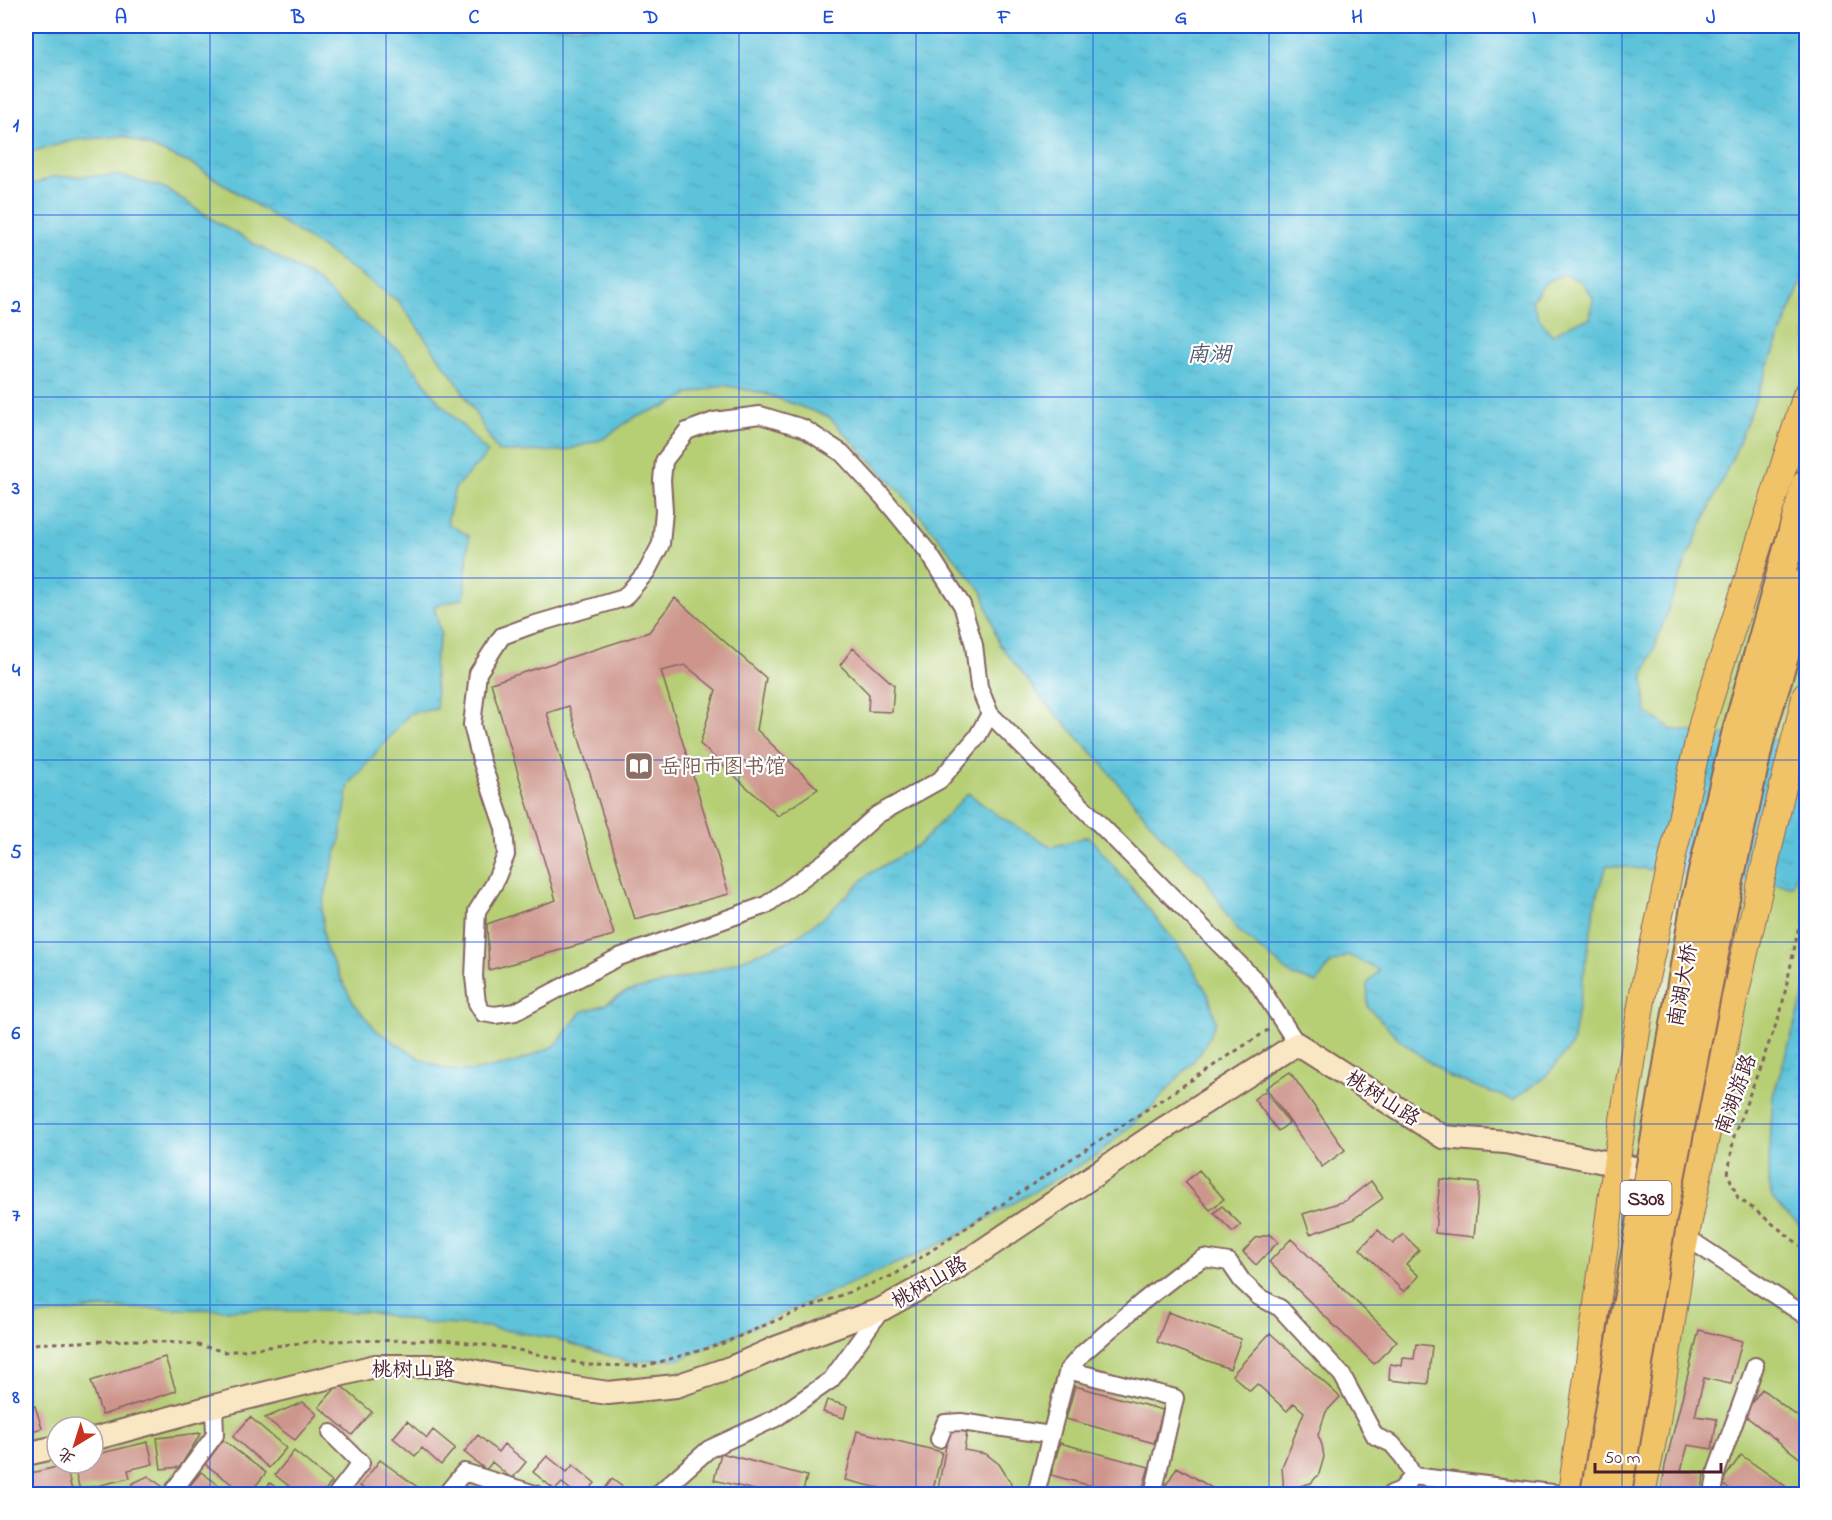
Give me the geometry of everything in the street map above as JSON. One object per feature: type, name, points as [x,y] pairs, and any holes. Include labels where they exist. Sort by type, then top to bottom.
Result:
[{"type":"highway","name":"南湖大桥","points":[[1595,1494],[1696,900],[1736,735],[1806,484]]},
{"type":"highway","name":"南湖大桥","points":[[1617,1494],[1660,1229],[1723,908],[1760,737],[1806,582]]},
{"type":"main road","points":[[1571,1494],[1607,1226],[1644,987],[1702,724],[1806,395]]},
{"type":"main road","points":[[1642,1494],[1657,1421],[1686,1237],[1732,1009],[1806,694]]},
{"type":"main road","points":[[1607,1226],[1619,1212],[1632,1204],[1652,1203],[1671,1215],[1686,1237]]},
{"type":"street","points":[[990,714],[977,737],[940,780],[877,815],[827,860],[766,905],[619,957],[514,1012],[495,1015],[483,1013],[477,1003],[474,977],[477,911],[494,884],[506,855],[504,828],[472,725],[478,674],[502,636],[624,598],[647,571],[661,544],[664,511],[662,480],[664,461],[687,431],[714,421],[760,415],[803,428],[842,453],[883,497],[928,552],[962,605],[974,645],[979,687],[990,714],[1257,981],[1298,1044]]},
{"type":"street","name":"桃树山路","points":[[105,1436],[375,1366],[449,1366],[501,1377],[608,1393],[676,1386],[733,1367],[778,1347],[882,1309],[958,1267],[1163,1129],[1298,1044],[1443,1137],[1505,1142],[1697,1180]]},
{"type":"street","points":[[1686,1237],[1806,1316]]},
{"type":"street","points":[[1036,1494],[1068,1370],[1092,1346],[1178,1274],[1204,1258],[1229,1262],[1242,1281],[1259,1297],[1280,1308],[1342,1375],[1375,1436],[1392,1444],[1403,1457],[1413,1476]]},
{"type":"street","points":[[658,1494],[709,1449],[776,1418],[831,1380],[882,1309]]},
{"type":"street","points":[[1713,1494],[1717,1470],[1755,1366]]},
{"type":"street","points":[[1068,1370],[1174,1398],[1153,1494]]},
{"type":"street","points":[[171,1494],[215,1435],[214,1406]]},
{"type":"street","points":[[939,1439],[945,1423],[961,1422],[1051,1435]]},
{"type":"street","points":[[331,1432],[361,1463],[337,1494]]},
{"type":"street","points":[[26,1454],[45,1450]]},
{"type":"street","points":[[446,1494],[464,1472],[535,1494]]},
{"type":"street","points":[[1391,1494],[1401,1490],[1413,1476]]},
{"type":"street","points":[[1413,1476],[1560,1494]]},
{"type":"path","name":"南湖游路","points":[[1806,893],[1781,1011],[1734,1136],[1728,1174],[1738,1198],[1806,1250]]},
{"type":"path","points":[[26,1344],[135,1340],[194,1344],[226,1352],[318,1341],[444,1340],[509,1348],[587,1365],[645,1366],[719,1345],[784,1317],[894,1275],[1282,1021]]},
{"type":"green space","points":[[26,26],[1806,26],[1806,1494],[26,1494]]},
{"type":"water","name":"南湖","points":[[26,26],[1806,26],[1806,270],[1735,452],[1685,563],[1644,676],[1646,712],[1673,730],[1806,743],[1806,833],[1793,886],[1607,865],[1597,894],[1572,1045],[1546,1076],[1513,1100],[1447,1076],[1399,1039],[1368,1007],[1367,984],[1379,970],[1348,955],[1329,965],[1317,983],[1293,976],[1235,928],[1204,876],[1169,845],[1098,759],[1043,700],[999,644],[982,591],[899,490],[829,417],[763,393],[723,385],[690,394],[667,406],[636,416],[603,439],[564,451],[498,452],[458,384],[399,302],[321,247],[194,165],[124,136],[76,140],[26,153]],"holes":[[[1564,274],[1582,282],[1593,298],[1590,319],[1573,323],[1552,335],[1538,317],[1532,300],[1546,282]]]},
{"type":"water","points":[[118,175],[165,188],[218,223],[315,279],[358,319],[404,355],[437,399],[488,453],[455,488],[447,523],[469,536],[464,598],[434,606],[441,634],[434,664],[437,709],[410,713],[349,785],[340,841],[322,908],[324,944],[353,1002],[377,1031],[421,1059],[448,1070],[472,1071],[515,1063],[556,1045],[581,1012],[604,1005],[626,992],[728,965],[791,940],[825,916],[869,874],[920,844],[968,793],[994,813],[1052,847],[1088,836],[1187,957],[1209,996],[1216,1022],[1202,1051],[1153,1106],[1097,1155],[954,1238],[680,1359],[630,1362],[555,1339],[489,1327],[424,1323],[369,1312],[101,1308],[26,1317],[26,188],[51,177]]},
{"type":"water","points":[[1806,988],[1806,1229],[1783,1211],[1772,1198],[1768,1179],[1773,1096]]},
{"type":"building","name":"岳阳市图书馆","points":[[675,598],[766,678],[757,730],[818,789],[778,816],[700,744],[716,690],[685,665],[661,671],[729,894],[635,919],[569,706],[547,713],[614,935],[489,970],[487,924],[556,900],[491,683],[649,632]]},
{"type":"building","points":[[853,648],[894,685],[892,712],[868,711],[869,694],[840,665]]},
{"type":"building","points":[[1290,1072],[1345,1150],[1322,1167],[1266,1088]]},
{"type":"building","points":[[1265,1091],[1289,1123],[1278,1131],[1254,1099]]},
{"type":"building","points":[[1199,1170],[1224,1199],[1210,1210],[1185,1182]]},
{"type":"building","points":[[1440,1179],[1479,1183],[1474,1237],[1435,1233]]},
{"type":"building","points":[[1371,1181],[1383,1198],[1352,1220],[1310,1234],[1303,1214],[1345,1201]]},
{"type":"building","points":[[1222,1206],[1241,1225],[1233,1232],[1214,1213]]},
{"type":"building","points":[[1378,1230],[1393,1244],[1403,1234],[1419,1250],[1406,1264],[1419,1276],[1404,1292],[1360,1249]]},
{"type":"building","points":[[1270,1234],[1278,1242],[1256,1265],[1243,1252],[1256,1238]]},
{"type":"building","points":[[1291,1239],[1397,1341],[1374,1364],[1269,1262]]},
{"type":"building","points":[[1168,1312],[1241,1339],[1230,1369],[1157,1342]]},
{"type":"building","points":[[1699,1330],[1742,1341],[1731,1384],[1704,1378],[1695,1416],[1717,1419],[1712,1449],[1688,1445],[1681,1471],[1704,1472],[1702,1494],[1661,1494],[1665,1466]]},
{"type":"building","points":[[1270,1333],[1340,1397],[1326,1412],[1318,1435],[1324,1457],[1319,1474],[1311,1483],[1300,1486],[1302,1494],[1284,1494],[1282,1467],[1304,1412],[1294,1403],[1287,1411],[1257,1384],[1250,1391],[1232,1375]]},
{"type":"building","points":[[1416,1344],[1432,1346],[1428,1384],[1389,1380],[1390,1364],[1402,1366],[1403,1358],[1414,1359]]},
{"type":"building","points":[[165,1357],[176,1391],[102,1415],[91,1381]]},
{"type":"building","points":[[339,1384],[372,1412],[352,1435],[319,1407]]},
{"type":"building","points":[[1075,1386],[1163,1410],[1154,1443],[1066,1419]]},
{"type":"building","points":[[1762,1389],[1806,1423],[1806,1463],[1743,1414]]},
{"type":"building","points":[[827,1400],[847,1406],[844,1418],[823,1412]]},
{"type":"building","points":[[303,1402],[317,1414],[295,1440],[265,1418]]},
{"type":"building","points":[[35,1406],[42,1428],[26,1433],[26,1409]]},
{"type":"building","points":[[250,1417],[286,1448],[269,1468],[233,1437]]},
{"type":"building","points":[[407,1421],[427,1438],[433,1430],[455,1448],[441,1465],[422,1448],[415,1456],[393,1438]]},
{"type":"building","points":[[949,1429],[967,1432],[964,1450],[986,1454],[999,1464],[1011,1483],[1009,1494],[937,1494]]},
{"type":"building","points":[[857,1431],[942,1452],[932,1494],[905,1494],[845,1480]]},
{"type":"building","points":[[201,1433],[180,1467],[161,1469],[157,1438]]},
{"type":"building","points":[[478,1435],[498,1452],[504,1444],[526,1462],[512,1479],[492,1462],[486,1470],[464,1452]]},
{"type":"building","points":[[223,1440],[266,1473],[249,1494],[245,1494],[205,1464]]},
{"type":"building","points":[[148,1442],[153,1464],[128,1470],[130,1478],[80,1490],[76,1475],[105,1475],[105,1452]]},
{"type":"building","points":[[1060,1443],[1149,1467],[1141,1494],[1121,1494],[1051,1475]]},
{"type":"building","points":[[294,1451],[332,1482],[322,1494],[299,1494],[275,1475]]},
{"type":"building","points":[[721,1453],[807,1476],[802,1494],[770,1494],[714,1480]]},
{"type":"building","points":[[1741,1455],[1785,1486],[1779,1494],[1737,1494],[1721,1483]]},
{"type":"building","points":[[547,1456],[567,1472],[573,1465],[595,1483],[585,1494],[576,1494],[562,1483],[555,1490],[533,1472]]},
{"type":"building","points":[[380,1460],[427,1494],[372,1494],[360,1486]]},
{"type":"building","points":[[1177,1467],[1222,1494],[1181,1494],[1166,1485]]},
{"type":"building","points":[[45,1470],[45,1475],[68,1475],[72,1491],[60,1494],[26,1494],[26,1474]]},
{"type":"building","points":[[201,1472],[231,1494],[183,1494]]},
{"type":"building","points":[[148,1476],[163,1487],[158,1494],[124,1494],[133,1483]]},
{"type":"building","points":[[612,1479],[632,1494],[601,1494]]},
{"type":"building","points":[[270,1483],[285,1494],[260,1494]]},
{"type":"place","name":"岳阳市图书馆","points":[[639,766]]}]
